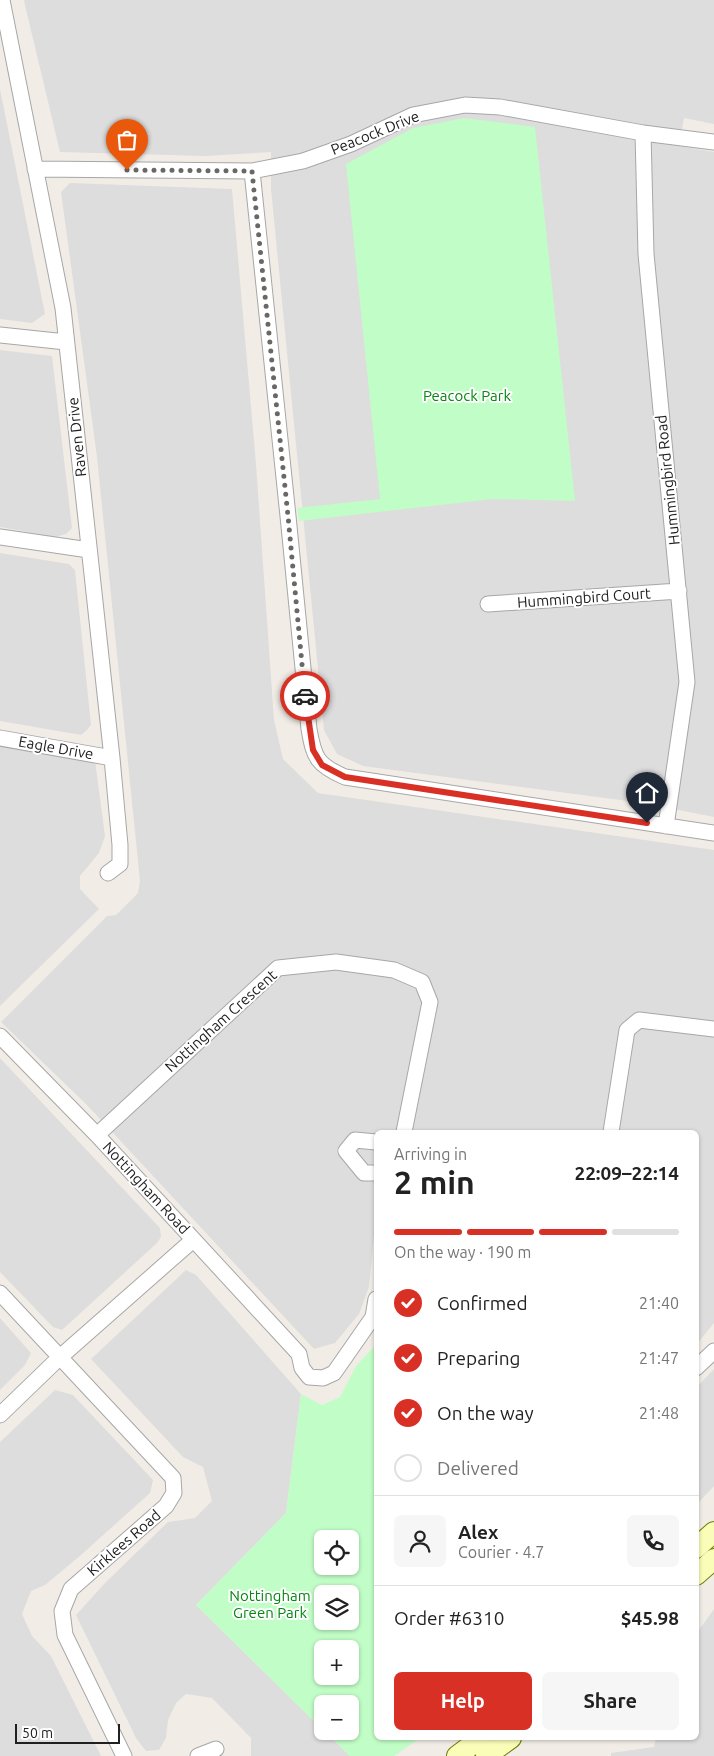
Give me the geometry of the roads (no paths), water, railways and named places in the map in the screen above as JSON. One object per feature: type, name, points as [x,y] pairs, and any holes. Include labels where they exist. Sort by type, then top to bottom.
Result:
[{"type":"main road","points":[[699,1545],[714,1532]]},
{"type":"main road","points":[[699,1572],[714,1559]]},
{"type":"main road","points":[[457,1756],[478,1740]]},
{"type":"main road","points":[[486,1756],[508,1740]]},
{"type":"street","name":"Raven Drive","points":[[2,0],[63,308],[120,845],[120,864],[108,873]]},
{"type":"street","name":"Peacock Drive","points":[[35,169],[252,171],[303,161],[350,144],[413,115],[465,105],[500,107],[643,132],[714,142]]},
{"type":"street","name":"Hummingbird Road","points":[[643,132],[646,254],[687,682],[666,826]]},
{"type":"street","points":[[252,171],[309,729],[313,750],[322,765],[345,777],[714,833]]},
{"type":"street","points":[[0,335],[66,342]]},
{"type":"street","points":[[0,537],[89,550]]},
{"type":"street","name":"Hummingbird Court","points":[[488,604],[679,592]]},
{"type":"street","name":"Eagle Drive","points":[[0,738],[112,758]]},
{"type":"street","name":"Nottingham Crescent","points":[[97,1135],[278,968],[336,962],[394,970],[422,982],[430,1002],[404,1130]]},
{"type":"street","points":[[611,1130],[627,1030],[639,1020],[714,1029]]},
{"type":"street","name":"Nottingham Road","points":[[0,1036],[97,1135],[193,1240],[59,1358],[0,1415]]},
{"type":"street","points":[[374,1142],[356,1140],[346,1151],[364,1173],[374,1173]]},
{"type":"street","points":[[193,1240],[299,1354],[302,1368],[309,1377],[323,1378],[334,1373],[373,1317],[374,1311]]},
{"type":"street","name":"Kirklees Road","points":[[0,1293],[173,1478],[174,1493],[166,1506],[71,1589],[62,1612],[66,1635],[124,1756]]},
{"type":"street","points":[[699,1365],[714,1351]]},
{"type":"street","points":[[198,1756],[216,1749]]},
{"type":"park label","name":"Peacock Park","points":[[467,396]]},
{"type":"park label","name":"Nottingham Green Park","points":[[270,1604]]}]
